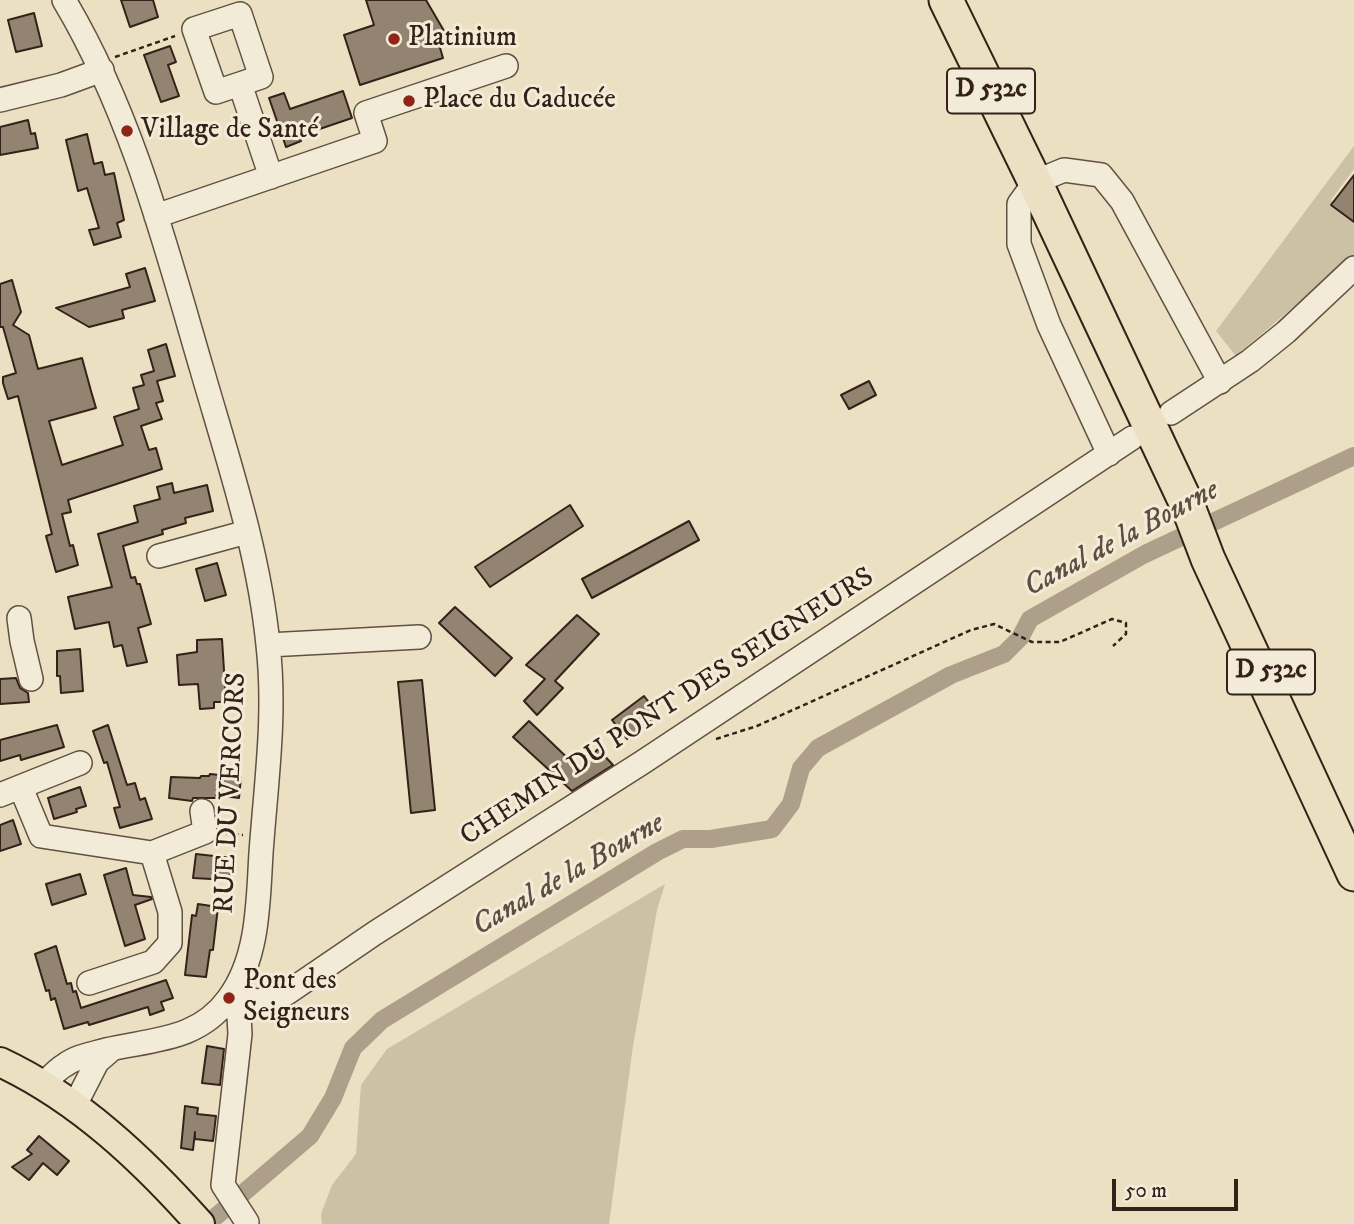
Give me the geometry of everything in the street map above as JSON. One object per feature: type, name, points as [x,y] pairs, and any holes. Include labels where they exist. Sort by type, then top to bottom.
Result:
[{"type":"highway","name":"D 532c","points":[[946,0],[1189,509],[1208,559],[1347,841]]},
{"type":"highway","points":[[1347,841],[1354,874]]},
{"type":"main road","points":[[0,1062],[74,1107],[131,1151],[155,1173],[200,1224]]},
{"type":"street","name":"RUE DU VERCORS","points":[[42,1086],[66,1064],[84,1055],[172,1038],[203,1025],[229,998],[247,967],[257,910],[271,722],[268,645],[247,532],[156,215],[127,131],[100,66],[64,0]]},
{"type":"street","points":[[237,7],[261,77],[216,92],[194,29],[237,7]]},
{"type":"street","points":[[0,100],[61,85],[100,66]]},
{"type":"street","points":[[156,215],[375,141],[366,113],[506,66]]},
{"type":"street","points":[[240,84],[271,177]]},
{"type":"street","points":[[1109,454],[1049,325],[1019,244],[1019,204],[1035,182],[1064,170],[1101,176],[1122,201],[1220,382]]},
{"type":"street","points":[[1171,413],[1220,382],[1286,332],[1354,268]]},
{"type":"street","name":"CHEMIN DU PONT DES SEIGNEURS","points":[[229,998],[260,1001],[287,993],[374,933],[643,762],[1132,438]]},
{"type":"street","points":[[159,556],[247,532]]},
{"type":"street","points":[[14,634],[31,679]]},
{"type":"street","points":[[268,645],[419,637]]},
{"type":"street","points":[[80,763],[11,791],[41,836],[152,853],[203,822]]},
{"type":"street","points":[[89,983],[153,962],[170,943],[170,912],[152,853]]},
{"type":"street","points":[[229,998],[239,1016],[240,1034],[223,1185],[247,1222]]},
{"type":"street","points":[[74,1107],[97,1062],[112,1049]]},
{"type":"path","points":[[100,66],[194,29]]},
{"type":"path","points":[[710,741],[757,726],[971,630],[994,624],[1032,642],[1060,642],[1112,619],[1126,623],[1126,634],[1113,646]]},
{"type":"path","points":[[203,822],[262,836]]},
{"type":"shaded area","points":[[1354,146],[1354,169],[1331,200],[1354,223],[1354,255],[1236,356],[1216,331]]},
{"type":"shaded area","points":[[665,884],[657,910],[633,1046],[609,1224],[322,1224],[321,1214],[332,1185],[356,1154],[361,1085],[387,1049]]},
{"type":"building","points":[[121,0],[153,0],[158,17],[130,27]]},
{"type":"building","name":"Platinium","points":[[366,0],[426,0],[447,36],[438,41],[443,58],[360,85],[344,35],[374,25]]},
{"type":"building","points":[[34,13],[42,46],[16,52],[8,20]]},
{"type":"building","points":[[170,46],[176,62],[168,65],[179,96],[161,102],[144,55]]},
{"type":"building","points":[[343,91],[352,118],[299,136],[301,141],[286,147],[269,98],[284,93],[290,109]]},
{"type":"building","points":[[28,120],[31,134],[35,133],[38,148],[0,155],[0,127]]},
{"type":"building","points":[[87,134],[94,164],[102,162],[105,175],[114,173],[124,220],[117,223],[121,237],[94,245],[89,230],[99,228],[87,188],[78,191],[66,140]]},
{"type":"building","points":[[1354,175],[1354,222],[1331,205]]},
{"type":"building","points":[[145,268],[155,301],[122,310],[124,318],[89,327],[56,308],[130,287],[126,274]]},
{"type":"building","points":[[12,280],[21,312],[13,325],[29,335],[38,369],[82,358],[96,408],[49,421],[62,465],[123,445],[114,417],[139,409],[133,388],[144,385],[141,375],[154,371],[148,350],[166,344],[175,376],[157,381],[163,401],[156,403],[162,419],[141,426],[149,450],[156,448],[162,469],[68,500],[71,512],[62,514],[78,565],[56,572],[46,536],[52,534],[18,396],[8,399],[3,383],[3,377],[16,373],[3,327],[0,327],[0,284]]},
{"type":"building","points":[[869,381],[876,395],[849,409],[841,395]]},
{"type":"building","points":[[172,483],[174,493],[207,485],[213,511],[185,518],[186,523],[162,530],[163,534],[123,546],[131,578],[135,577],[137,584],[140,584],[151,624],[138,628],[147,662],[127,666],[122,645],[114,647],[109,622],[75,629],[68,597],[112,587],[98,534],[138,522],[134,506],[160,499],[157,487]]},
{"type":"building","points":[[570,505],[583,526],[490,587],[475,567]]},
{"type":"building","points":[[689,521],[699,540],[592,598],[582,579]]},
{"type":"building","points":[[217,563],[226,595],[205,601],[196,569]]},
{"type":"building","points":[[455,607],[512,658],[495,676],[439,623]]},
{"type":"building","points":[[577,615],[599,634],[555,681],[563,688],[537,715],[524,701],[545,679],[526,665]]},
{"type":"building","points":[[222,639],[226,702],[214,702],[214,708],[200,709],[198,684],[179,685],[177,655],[197,652],[197,640]]},
{"type":"building","points":[[80,649],[83,691],[61,693],[60,676],[57,676],[57,651]]},
{"type":"building","points":[[16,678],[20,688],[28,693],[29,702],[0,704],[0,679]]},
{"type":"building","points":[[422,680],[435,810],[411,813],[398,682]]},
{"type":"building","points":[[644,696],[659,715],[627,739],[612,720]]},
{"type":"building","points":[[529,721],[579,769],[598,749],[613,765],[572,791],[513,737]]},
{"type":"building","points":[[57,725],[64,747],[21,760],[20,755],[0,761],[0,740]]},
{"type":"building","points":[[108,725],[127,785],[135,783],[140,800],[145,798],[152,819],[120,828],[114,808],[120,807],[107,762],[104,763],[93,731]]},
{"type":"building","points":[[210,774],[241,777],[239,798],[216,795],[216,798],[193,798],[192,801],[169,798],[171,777],[200,778]]},
{"type":"building","points":[[80,787],[86,806],[76,809],[77,812],[54,819],[48,798]]},
{"type":"building","points":[[13,820],[21,844],[0,851],[0,825]]},
{"type":"building","points":[[196,854],[232,858],[229,880],[193,878]]},
{"type":"building","points":[[126,868],[133,895],[152,899],[135,905],[145,939],[125,946],[104,875]]},
{"type":"building","points":[[80,874],[86,894],[52,905],[46,884]]},
{"type":"building","points":[[198,904],[218,907],[213,950],[210,950],[206,977],[185,975],[192,915],[196,916]]},
{"type":"building","points":[[56,946],[67,984],[71,983],[73,992],[76,991],[81,1008],[166,980],[173,998],[161,1002],[164,1010],[150,1015],[148,1007],[89,1025],[88,1022],[64,1029],[55,998],[51,1000],[49,990],[46,991],[35,954]]},
{"type":"building","points":[[207,1046],[224,1049],[220,1085],[202,1083]]},
{"type":"building","points":[[185,1106],[198,1108],[197,1114],[216,1116],[213,1141],[195,1139],[195,1132],[193,1150],[181,1148]]},
{"type":"building","points":[[39,1136],[69,1161],[57,1175],[43,1163],[29,1180],[12,1167],[32,1154],[27,1150]]},
{"type":"waterway","name":"Canal de la Bourne","points":[[207,1224],[310,1136],[333,1098],[353,1048],[382,1020],[657,852],[683,839],[711,839],[772,829],[791,804],[801,768],[818,748],[951,675],[1004,654],[1020,638],[1030,619],[1145,554],[1354,456]]},
{"type":"place","name":"Platinium","points":[[394,39]]},
{"type":"place","name":"Place du Caducée","points":[[409,101]]},
{"type":"place","name":"Village de Santé","points":[[127,131]]},
{"type":"place","name":"Pont des Seigneurs","points":[[229,998]]}]
